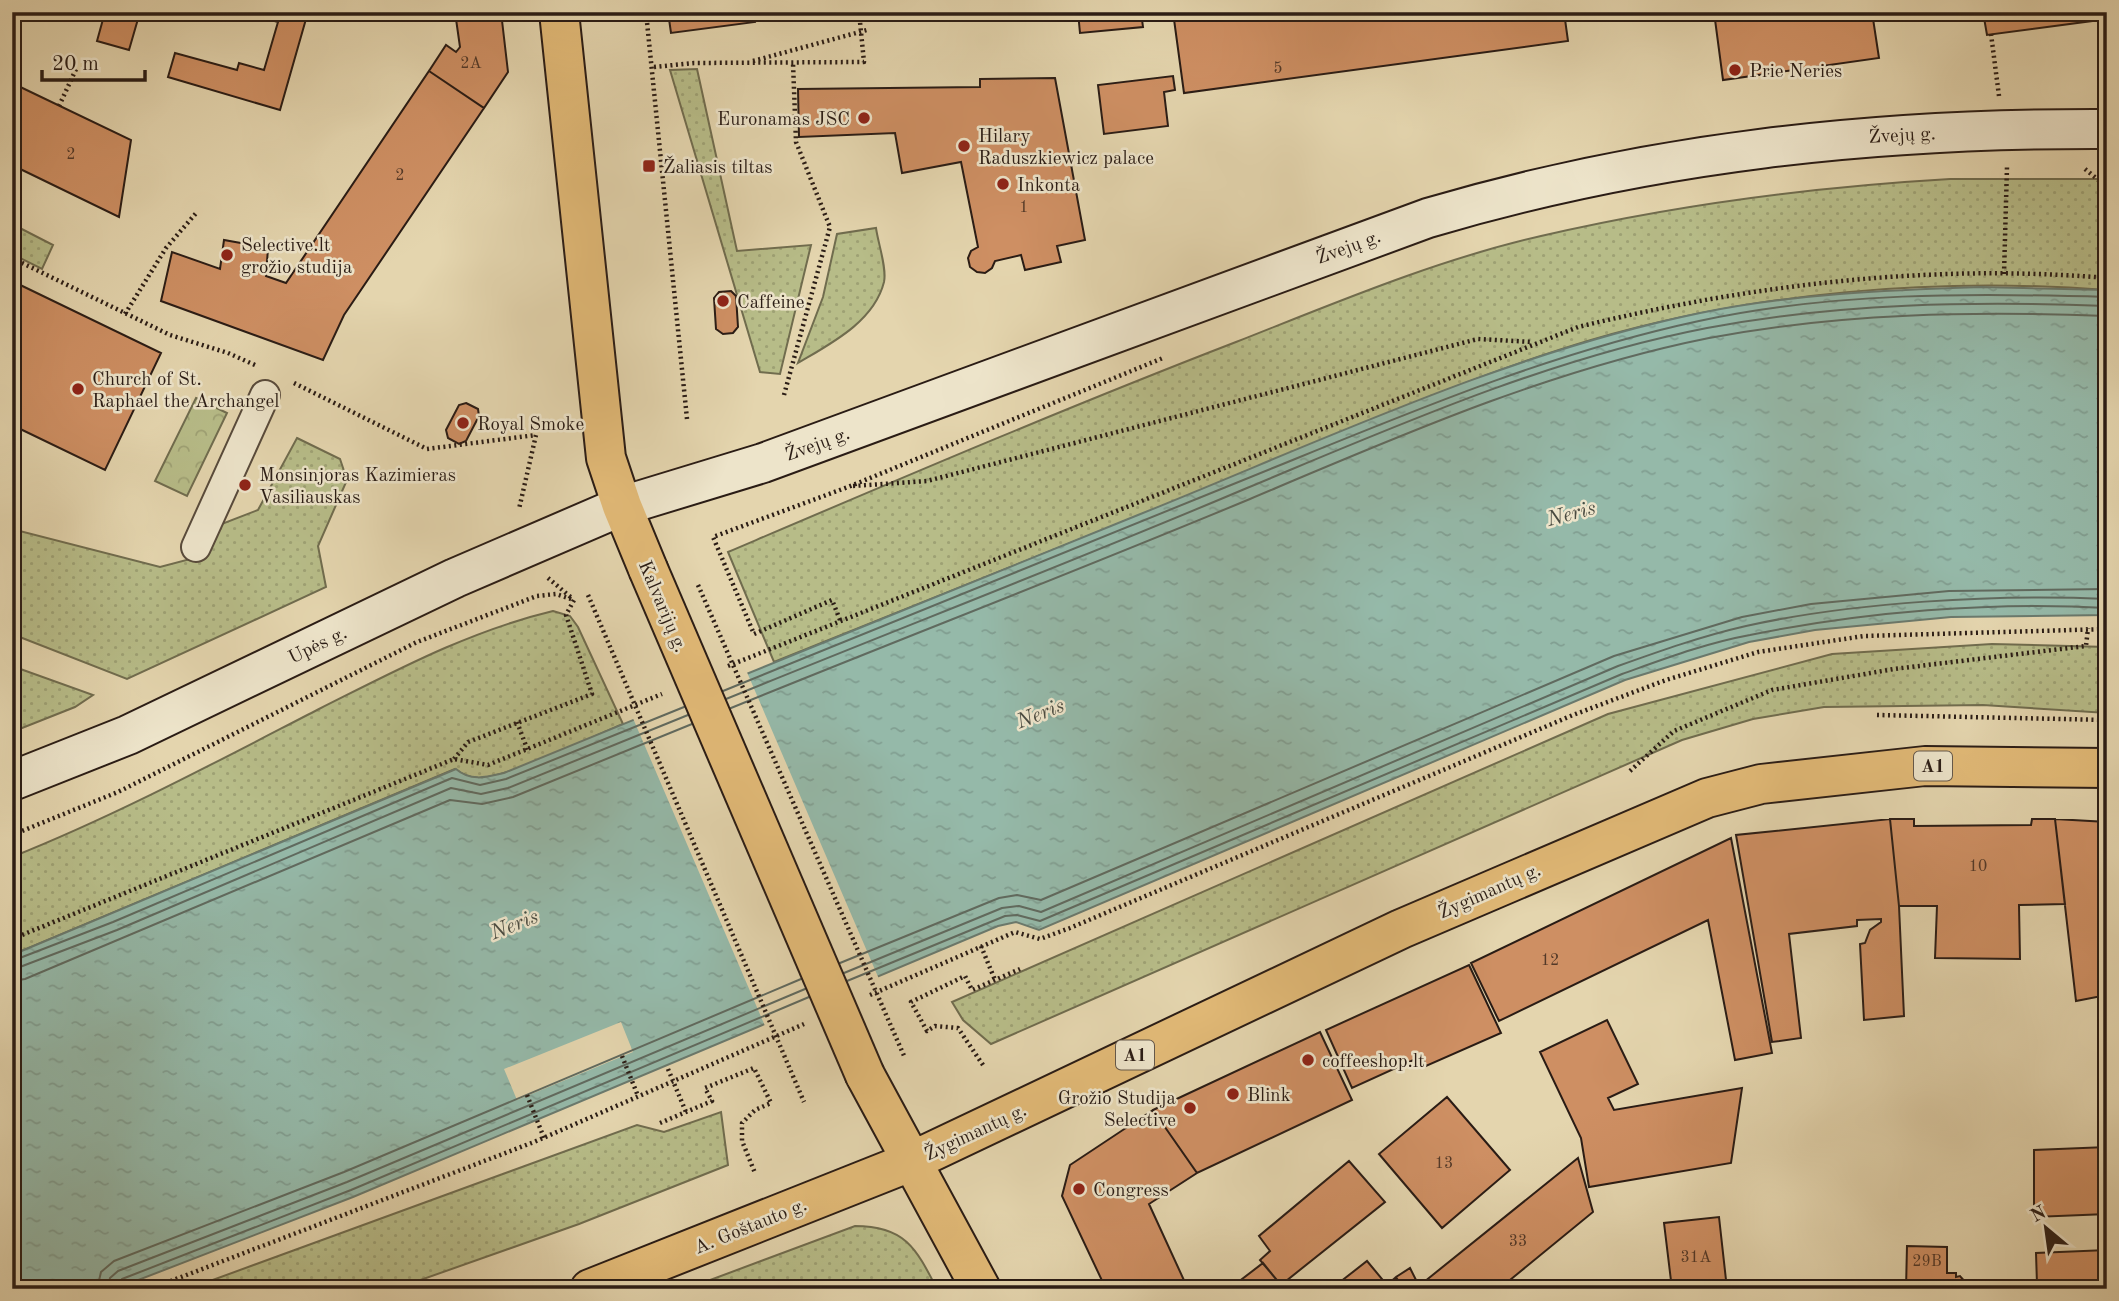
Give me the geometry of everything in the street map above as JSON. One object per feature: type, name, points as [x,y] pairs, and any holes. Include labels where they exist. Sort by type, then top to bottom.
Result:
[{"type":"main road","name":"Kalvarijų g.","points":[[559,12],[606,458],[648,569],[865,1075],[981,1289]]},
{"type":"main road","name":"Žygimantų g.","points":[[910,1162],[1401,929],[1707,798],[1761,784],[1925,766],[2107,768]]},
{"type":"main road","name":"A. Goštauto g.","points":[[590,1289],[910,1162]]},
{"type":"street","name":"Žvejų g.","points":[[622,506],[762,463],[1350,244],[1504,195],[1602,173],[1816,140],[2003,129],[2107,129]]},
{"type":"street","points":[[195,547],[264,382]]},
{"type":"street","name":"Upės g.","points":[[12,781],[128,735],[456,578],[622,506]]},
{"type":"path","points":[[646,12],[687,419]]},
{"type":"path","points":[[653,67],[864,62],[859,12]]},
{"type":"path","points":[[745,63],[867,30]]},
{"type":"path","points":[[1991,34],[2003,129]]},
{"type":"path","points":[[784,395],[830,227],[796,142],[793,63]]},
{"type":"path","points":[[59,106],[76,67]]},
{"type":"path","points":[[1994,169],[2020,169]]},
{"type":"path","points":[[2004,274],[2007,169]]},
{"type":"path","points":[[2072,169],[2096,169]]},
{"type":"path","points":[[2085,169],[2107,187]]},
{"type":"path","points":[[125,314],[166,248],[197,212]]},
{"type":"path","points":[[12,258],[170,335],[229,352],[264,382]]},
{"type":"path","points":[[725,667],[1578,327],[1661,307],[1782,286],[2004,274],[2107,278]]},
{"type":"path","points":[[848,487],[927,481],[1478,339],[1536,342]]},
{"type":"path","points":[[840,620],[832,600],[754,634],[713,537],[848,487],[1166,357]]},
{"type":"path","points":[[300,385],[427,449],[536,435],[519,509]]},
{"type":"path","points":[[547,577],[575,600]]},
{"type":"path","points":[[695,577],[905,1058]]},
{"type":"path","points":[[12,835],[118,792],[417,642],[537,596],[556,594],[575,600]]},
{"type":"path","points":[[588,595],[804,1102]]},
{"type":"path","points":[[12,939],[454,759],[468,743],[592,694],[566,615],[575,600]]},
{"type":"path","points":[[1630,771],[1674,731],[1772,690],[1894,669],[2086,646],[2088,628]]},
{"type":"path","points":[[857,1000],[1015,932],[1040,939],[1070,928],[1573,715],[1666,680],[1758,652],[1864,636],[2107,629]]},
{"type":"path","points":[[454,759],[488,765],[663,694]]},
{"type":"path","points":[[1877,715],[2107,720]]},
{"type":"path","points":[[517,722],[528,751]]},
{"type":"path","points":[[981,946],[995,980]]},
{"type":"path","points":[[983,1065],[958,1028],[935,1026],[926,1031],[911,1002],[965,976],[972,990],[1020,969]]},
{"type":"path","points":[[150,1289],[544,1138],[808,1022]]},
{"type":"path","points":[[622,1056],[638,1096]]},
{"type":"path","points":[[660,1122],[712,1101],[705,1088],[754,1068],[771,1103],[755,1110],[743,1123],[742,1140],[755,1173]]},
{"type":"path","points":[[668,1069],[687,1112]]},
{"type":"path","points":[[527,1095],[544,1138]]},
{"type":"green space","points":[[697,69],[737,251],[811,245],[780,374],[760,372],[670,70]]},
{"type":"green space","points":[[1950,179],[2107,179],[2107,290],[1977,286],[1847,292],[1717,310],[1591,340],[1412,404],[774,662],[728,552],[1108,393],[1348,298],[1463,257],[1541,236],[1693,206],[1796,192]]},
{"type":"green space","points":[[12,224],[53,245],[42,269],[12,254]]},
{"type":"green space","points":[[876,228],[885,276],[879,296],[871,309],[849,330],[798,363],[823,297],[837,234]]},
{"type":"green space","points":[[196,398],[227,413],[187,496],[155,481]]},
{"type":"green space","points":[[297,438],[340,459],[347,480],[318,546],[326,587],[127,679],[12,634],[12,529],[160,567],[202,556],[219,525],[258,510]]},
{"type":"green space","points":[[553,611],[570,616],[578,627],[623,724],[531,764],[494,776],[473,777],[455,769],[12,955],[12,857],[129,805],[433,653],[492,629]]},
{"type":"green space","points":[[1992,644],[2107,647],[2107,713],[1983,705],[1824,707],[1753,719],[1682,740],[991,1044],[963,1020],[952,1002],[1608,714],[1832,654]]},
{"type":"green space","points":[[12,666],[93,695],[75,707],[12,732]]},
{"type":"green space","points":[[721,1112],[728,1165],[579,1224],[395,1289],[188,1289],[637,1125],[664,1132]]},
{"type":"green space","points":[[855,1226],[886,1230],[907,1242],[937,1289],[686,1289]]},
{"type":"water","name":"Neris","points":[[1981,287],[2107,290],[2107,615],[1951,617],[1815,630],[1749,642],[1625,680],[1039,930],[1016,922],[998,926],[353,1197],[115,1289],[12,1289],[12,955],[456,769],[473,777],[504,773],[1345,429],[1555,351],[1700,313],[1770,301],[1840,294]]},
{"type":"pier","points":[[746,670],[879,979],[765,1026],[632,716]]},
{"type":"pier","points":[[621,1022],[633,1052],[517,1100],[504,1069]]},
{"type":"building","points":[[105,12],[140,12],[129,50],[97,41]]},
{"type":"building","points":[[243,12],[308,12],[280,110],[168,77],[175,53],[237,70],[239,63],[264,70],[278,22]]},
{"type":"building","points":[[455,12],[501,12],[508,72],[484,108],[429,71],[446,45],[456,52],[460,47]]},
{"type":"building","points":[[668,12],[754,12],[755,22],[671,33]]},
{"type":"building","points":[[1078,12],[1141,12],[1143,27],[1080,33]]},
{"type":"building","points":[[1173,12],[1564,12],[1568,41],[1184,93]]},
{"type":"building","points":[[1714,12],[1872,12],[1879,58],[1723,80]]},
{"type":"building","points":[[1983,12],[2107,12],[2107,19],[1987,35]]},
{"type":"building","points":[[429,71],[484,108],[344,315],[323,360],[161,301],[172,252],[220,269],[224,240],[268,248],[266,276],[286,283]]},
{"type":"building","points":[[1173,76],[1175,90],[1164,92],[1168,126],[1104,134],[1098,85]]},
{"type":"building","points":[[1055,78],[1085,240],[1057,246],[1061,262],[1025,270],[1021,255],[995,261],[992,268],[985,273],[970,267],[968,258],[971,251],[978,247],[961,162],[902,173],[895,133],[799,137],[798,89],[980,87],[980,79]]},
{"type":"building","points":[[12,83],[131,140],[119,217],[12,165]]},
{"type":"building","name":"Church of St. Raphael the Archangel","points":[[12,281],[161,353],[105,470],[12,425]]},
{"type":"building","points":[[731,291],[736,296],[738,327],[733,333],[723,334],[716,329],[714,298],[719,292]]},
{"type":"building","name":"Royal Smoke","points":[[466,403],[478,409],[479,416],[466,441],[459,444],[448,438],[446,430],[459,405]]},
{"type":"building","points":[[1890,819],[1914,819],[1914,826],[2031,825],[2032,819],[2055,819],[2065,904],[2019,905],[2020,959],[1935,958],[1937,906],[1899,906]]},
{"type":"building","points":[[1890,819],[1899,906],[1904,1016],[1864,1020],[1860,944],[1865,943],[1870,930],[1881,922],[1881,919],[1857,920],[1857,926],[1789,934],[1801,1038],[1772,1042],[1736,835]]},
{"type":"building","points":[[2055,819],[2107,822],[2107,995],[2076,1001]]},
{"type":"building","points":[[1731,838],[1772,1053],[1735,1060],[1708,920],[1499,1021],[1471,963]]},
{"type":"building","points":[[1469,965],[1501,1033],[1426,1066],[1422,1056],[1352,1088],[1326,1030]]},
{"type":"building","points":[[2107,995],[2107,1019],[2103,996]]},
{"type":"building","points":[[1607,1020],[1638,1084],[1608,1098],[1614,1110],[1742,1088],[1731,1163],[1589,1187],[1581,1138],[1540,1052]]},
{"type":"building","points":[[1320,1032],[1352,1100],[1197,1173],[1153,1110]]},
{"type":"building","points":[[1447,1097],[1510,1170],[1442,1228],[1379,1154]]},
{"type":"building","points":[[1153,1110],[1197,1173],[1149,1204],[1188,1289],[1106,1289],[1062,1196],[1070,1165]]},
{"type":"building","points":[[2107,1147],[2107,1214],[2034,1217],[2034,1150]]},
{"type":"building","points":[[1578,1158],[1593,1212],[1499,1289],[1403,1289],[1396,1277],[1410,1268],[1419,1286]]},
{"type":"building","points":[[1349,1161],[1385,1202],[1281,1285],[1260,1260],[1270,1251],[1259,1236]]},
{"type":"building","points":[[1719,1217],[1727,1289],[1672,1289],[1664,1223]]},
{"type":"building","points":[[1907,1246],[1947,1247],[1947,1273],[1960,1276],[1967,1284],[1967,1289],[1906,1289]]},
{"type":"building","points":[[2107,1250],[2107,1282],[2037,1284],[2036,1253]]},
{"type":"building","points":[[1367,1261],[1387,1285],[1382,1289],[1331,1289]]},
{"type":"building","points":[[1263,1263],[1284,1289],[1229,1289]]},
{"type":"building","points":[[1396,1277],[1403,1289],[1382,1289],[1387,1285]]},
{"type":"place","name":"Prie Neries","points":[[1735,70]]},
{"type":"place","name":"Euronamas JSC","points":[[864,118]]},
{"type":"place","name":"Hilary Raduszkiewicz palace","points":[[964,146]]},
{"type":"place","name":"Žaliasis tiltas","points":[[649,166]]},
{"type":"place","name":"Inkonta","points":[[1003,184]]},
{"type":"place","name":"Selective.lt grožio studija","points":[[227,255]]},
{"type":"place","name":"Caffeine","points":[[723,301]]},
{"type":"place","name":"Church of St. Raphael the Archangel","points":[[78,389]]},
{"type":"place","name":"Royal Smoke","points":[[463,423]]},
{"type":"place","name":"Monsinjoras Kazimieras Vasiliauskas","points":[[245,485]]},
{"type":"place","name":"coffeeshop.lt","points":[[1308,1060]]},
{"type":"place","name":"Blink","points":[[1233,1094]]},
{"type":"place","name":"Grožio Studija Selective","points":[[1190,1108]]},
{"type":"place","name":"Congress","points":[[1079,1189]]}]
